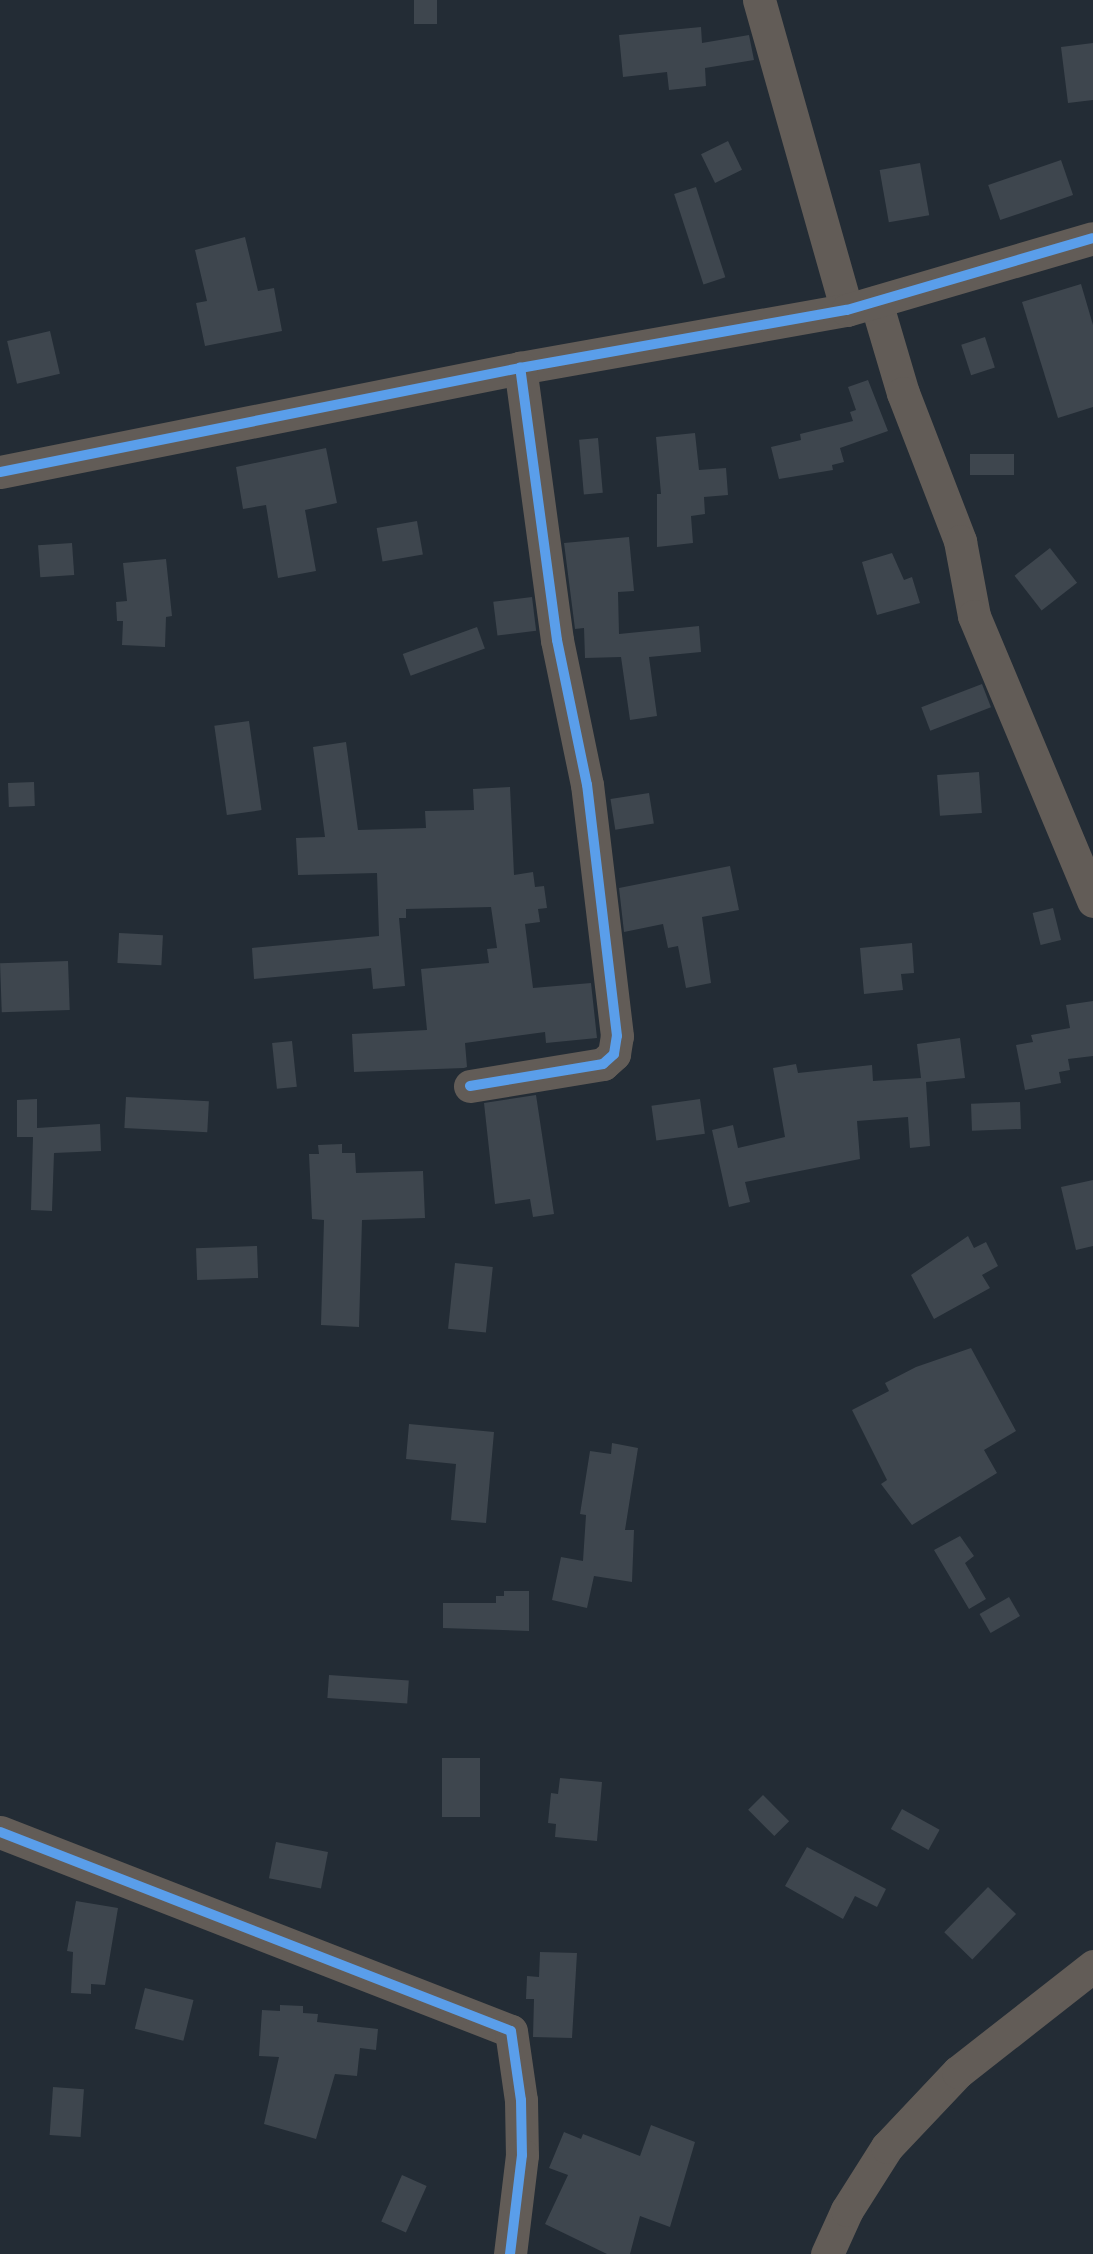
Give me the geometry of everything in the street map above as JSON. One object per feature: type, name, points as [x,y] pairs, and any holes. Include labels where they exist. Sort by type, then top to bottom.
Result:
[{"type":"street","points":[[759,0],[862,306],[903,393],[960,541],[974,616],[1093,901]]},
{"type":"street","points":[[0,472],[520,368],[862,306],[1093,238]]},
{"type":"street","points":[[470,1086],[603,1064],[614,1054],[617,1036],[587,785],[557,640],[520,368]]},
{"type":"street","points":[[0,1832],[511,2031],[522,2101],[522,2155],[510,2254]]},
{"type":"street","points":[[827,2254],[847,2210],[887,2147],[958,2072],[1093,1966]]},
{"type":"building","points":[[414,0],[437,0],[437,24],[414,24]]},
{"type":"building","points":[[701,27],[702,43],[749,35],[754,60],[705,68],[706,86],[669,90],[667,72],[623,77],[619,35]]},
{"type":"building","points":[[1093,43],[1093,100],[1068,103],[1061,47]]},
{"type":"building","points":[[728,141],[742,170],[715,183],[701,154]]},
{"type":"building","points":[[1061,160],[1073,195],[1000,220],[988,185]]},
{"type":"building","points":[[920,163],[929,215],[889,222],[880,170]]},
{"type":"building","points":[[696,187],[725,277],[703,284],[674,194]]},
{"type":"building","points":[[245,237],[258,291],[274,288],[282,331],[205,346],[196,303],[207,301],[195,250]]},
{"type":"building","points":[[1081,284],[1093,325],[1093,407],[1058,418],[1022,302]]},
{"type":"building","points":[[50,331],[60,374],[17,384],[7,341]]},
{"type":"building","points":[[985,337],[995,367],[971,375],[961,345]]},
{"type":"building","points":[[868,380],[888,431],[840,448],[844,462],[832,465],[833,470],[779,479],[771,447],[801,440],[800,434],[853,421],[850,412],[856,410],[848,387]]},
{"type":"building","points":[[695,433],[699,470],[726,468],[728,495],[704,497],[705,514],[691,516],[693,543],[657,547],[657,494],[661,494],[656,437]]},
{"type":"building","points":[[598,438],[603,493],[584,494],[579,440]]},
{"type":"building","points":[[326,448],[337,503],[305,510],[316,571],[278,578],[266,505],[243,509],[236,467]]},
{"type":"building","points":[[970,454],[1014,454],[1014,475],[970,475]]},
{"type":"building","points":[[417,521],[423,554],[383,562],[377,528]]},
{"type":"building","points":[[629,537],[634,591],[618,592],[619,634],[699,626],[701,652],[649,657],[657,716],[630,720],[621,657],[585,658],[584,628],[575,629],[564,543]]},
{"type":"building","points":[[72,543],[74,575],[40,577],[38,545]]},
{"type":"building","points":[[1050,548],[1077,583],[1042,610],[1015,576]]},
{"type":"building","points":[[892,553],[904,580],[912,577],[920,603],[877,615],[862,562]]},
{"type":"building","points":[[166,559],[172,616],[166,617],[165,647],[122,645],[123,621],[117,621],[116,602],[127,601],[123,563]]},
{"type":"building","points":[[532,597],[536,631],[497,635],[493,602]]},
{"type":"building","points":[[477,627],[485,649],[411,676],[403,654]]},
{"type":"building","points":[[982,684],[991,707],[930,731],[921,707]]},
{"type":"building","points":[[249,721],[262,810],[227,815],[214,726]]},
{"type":"building","points":[[346,742],[358,830],[426,828],[425,811],[474,810],[473,789],[510,787],[514,875],[533,872],[535,887],[544,886],[547,908],[538,909],[540,922],[525,924],[533,988],[591,983],[597,1038],[546,1043],[545,1032],[465,1043],[467,1067],[464,1068],[354,1072],[352,1034],[427,1030],[421,969],[489,963],[487,949],[497,948],[491,907],[406,909],[406,918],[399,918],[405,986],[373,989],[371,968],[254,979],[252,948],[379,936],[377,873],[298,875],[296,838],[325,837],[313,747]]},
{"type":"building","points":[[979,772],[982,813],[940,816],[937,775]]},
{"type":"building","points":[[34,782],[35,806],[9,807],[8,783]]},
{"type":"building","points":[[649,793],[654,824],[615,830],[610,799]]},
{"type":"building","points":[[730,866],[739,910],[702,917],[711,983],[686,988],[678,946],[668,948],[663,924],[624,932],[619,888]]},
{"type":"building","points":[[1053,908],[1061,940],[1041,945],[1033,913]]},
{"type":"building","points":[[119,933],[163,935],[161,965],[117,963]]},
{"type":"building","points":[[912,943],[914,973],[901,974],[903,990],[864,994],[860,948]]},
{"type":"building","points":[[68,961],[70,1010],[2,1012],[0,963]]},
{"type":"building","points":[[1093,1001],[1093,1056],[1068,1059],[1070,1070],[1059,1072],[1061,1083],[1025,1090],[1016,1045],[1033,1042],[1031,1035],[1070,1028],[1066,1005]]},
{"type":"building","points":[[960,1038],[965,1078],[926,1082],[930,1146],[910,1148],[908,1117],[857,1121],[860,1159],[745,1182],[750,1202],[729,1207],[712,1130],[733,1125],[738,1148],[785,1137],[773,1068],[796,1064],[798,1073],[872,1065],[873,1081],[921,1078],[917,1044]]},
{"type":"building","points":[[292,1041],[297,1087],[277,1089],[272,1043]]},
{"type":"building","points":[[536,1095],[554,1214],[533,1217],[530,1199],[495,1204],[484,1103]]},
{"type":"building","points":[[126,1097],[209,1101],[207,1132],[124,1128]]},
{"type":"building","points":[[37,1099],[37,1128],[100,1124],[101,1151],[54,1153],[52,1211],[31,1210],[33,1137],[17,1137],[17,1100]]},
{"type":"building","points":[[700,1099],[705,1134],[656,1140],[651,1106]]},
{"type":"building","points":[[1020,1102],[1021,1129],[972,1131],[971,1104]]},
{"type":"building","points":[[342,1144],[342,1153],[355,1153],[356,1173],[423,1171],[425,1218],[362,1220],[359,1327],[321,1325],[324,1220],[312,1219],[309,1154],[319,1154],[318,1145]]},
{"type":"building","points":[[1093,1180],[1093,1246],[1076,1250],[1061,1187]]},
{"type":"building","points":[[968,1236],[974,1248],[986,1242],[998,1266],[982,1275],[990,1288],[934,1319],[911,1275]]},
{"type":"building","points":[[257,1246],[258,1278],[197,1280],[196,1248]]},
{"type":"building","points":[[455,1263],[493,1267],[486,1333],[448,1329]]},
{"type":"building","points":[[971,1348],[1016,1431],[984,1450],[997,1473],[912,1525],[881,1484],[887,1480],[852,1410],[889,1391],[885,1383],[916,1367]]},
{"type":"building","points":[[409,1424],[494,1432],[486,1523],[451,1520],[456,1464],[406,1459]]},
{"type":"building","points":[[612,1443],[638,1448],[625,1530],[634,1530],[632,1582],[594,1576],[587,1608],[552,1600],[561,1557],[583,1561],[586,1515],[580,1514],[590,1451],[611,1454]]},
{"type":"building","points":[[960,1536],[974,1556],[965,1563],[986,1599],[969,1609],[934,1550]]},
{"type":"building","points":[[504,1591],[529,1591],[529,1631],[443,1628],[443,1603],[496,1603],[496,1596],[504,1596]]},
{"type":"building","points":[[1009,1597],[1020,1616],[991,1633],[980,1614]]},
{"type":"building","points":[[329,1675],[409,1681],[407,1704],[327,1698]]},
{"type":"building","points":[[442,1758],[480,1758],[480,1817],[442,1817]]},
{"type":"building","points":[[560,1778],[602,1782],[597,1841],[555,1837],[556,1824],[548,1823],[551,1793],[558,1794]]},
{"type":"building","points":[[763,1795],[789,1821],[774,1836],[748,1810]]},
{"type":"building","points":[[902,1809],[940,1830],[928,1850],[891,1829]]},
{"type":"building","points":[[276,1842],[328,1852],[321,1888],[269,1878]]},
{"type":"building","points":[[807,1847],[886,1889],[877,1907],[855,1896],[843,1919],[785,1886]]},
{"type":"building","points":[[988,1887],[1016,1914],[972,1959],[944,1932]]},
{"type":"building","points":[[76,1901],[118,1908],[105,1985],[91,1984],[91,1994],[71,1993],[73,1952],[67,1951]]},
{"type":"building","points":[[540,1952],[577,1953],[572,2038],[533,2037],[534,1999],[526,1999],[527,1976],[539,1977]]},
{"type":"building","points":[[145,1988],[194,2000],[183,2041],[135,2029]]},
{"type":"building","points":[[280,2005],[303,2006],[303,2013],[318,2014],[317,2022],[378,2029],[376,2050],[360,2048],[357,2076],[335,2074],[316,2139],[264,2124],[279,2057],[259,2056],[262,2010],[280,2011]]},
{"type":"building","points":[[53,2087],[84,2089],[81,2137],[50,2135]]},
{"type":"building","points":[[651,2125],[695,2142],[670,2227],[640,2216],[630,2254],[607,2254],[545,2224],[568,2175],[549,2168],[564,2132],[581,2139],[583,2134],[640,2156]]},
{"type":"building","points":[[402,2175],[427,2186],[406,2233],[381,2222]]},
{"type":"cycle path","points":[[0,472],[520,368],[847,310],[1093,238]]},
{"type":"cycle path","points":[[470,1086],[603,1064],[614,1054],[617,1036],[587,785],[557,640],[520,368]]},
{"type":"cycle path","points":[[0,1832],[511,2031],[521,2100],[522,2155],[510,2254]]}]
